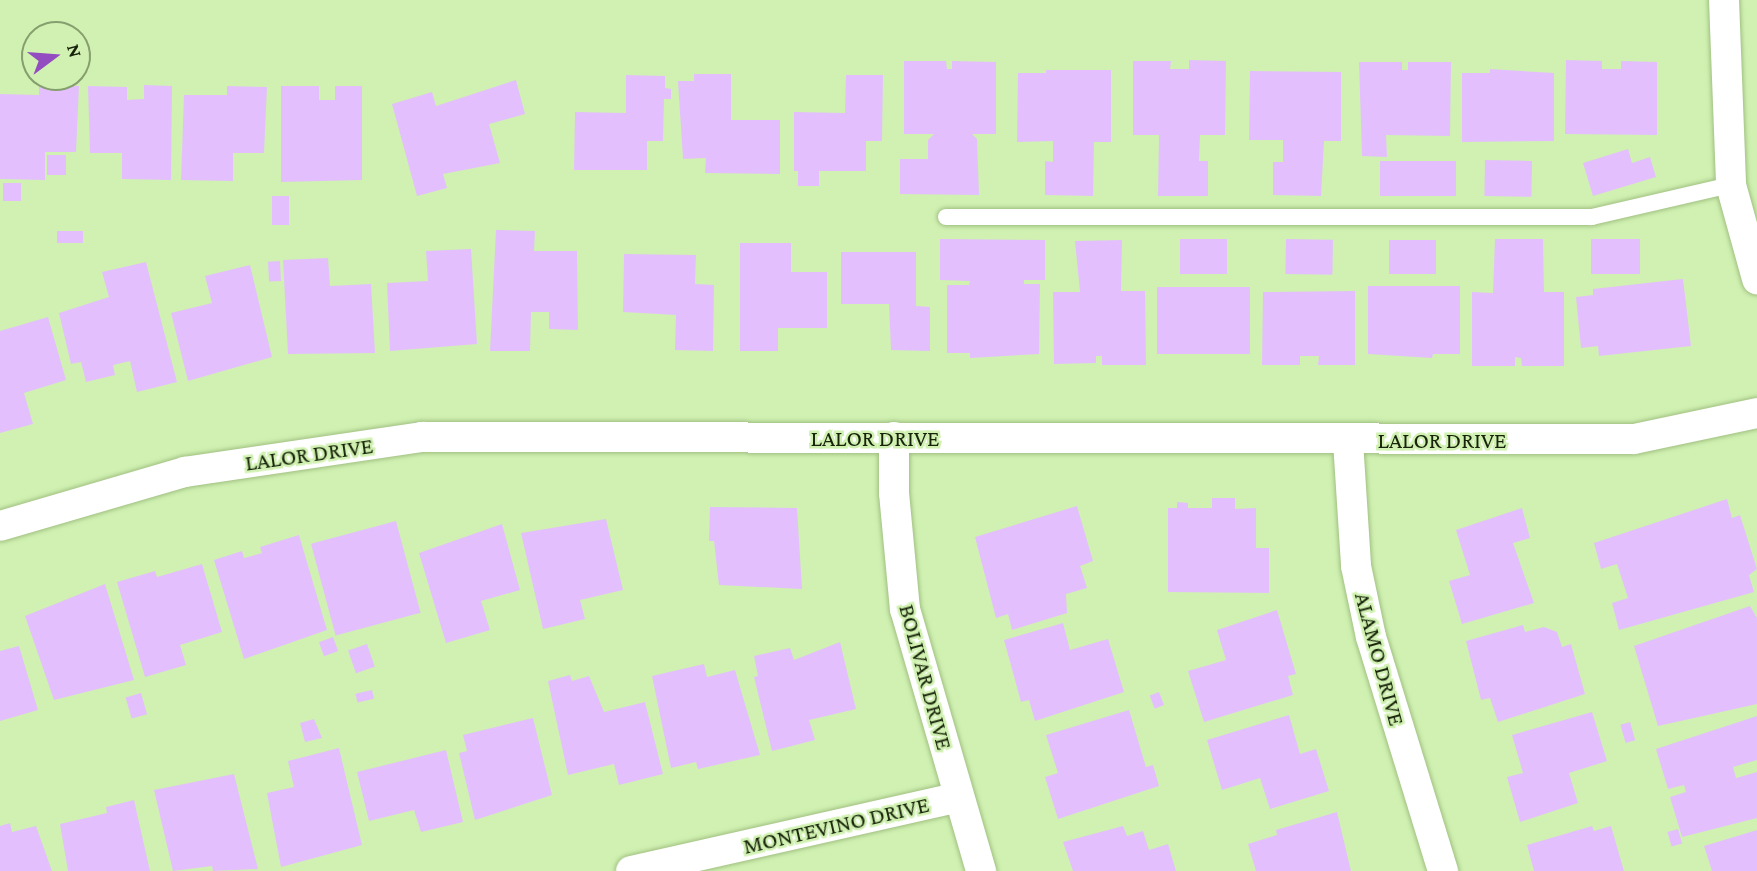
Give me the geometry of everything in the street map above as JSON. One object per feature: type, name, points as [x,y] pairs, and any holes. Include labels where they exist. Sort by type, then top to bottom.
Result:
[{"type":"street","points":[[1724,0],[1731,185],[1757,279]]},
{"type":"street","name":"LALOR DRIVE","points":[[0,526],[185,472],[422,438],[1349,441],[1634,439],[1757,413]]},
{"type":"street","name":"BOLIVAR DRIVE","points":[[894,438],[894,493],[905,609],[981,871]]},
{"type":"street","name":"ALAMO DRIVE","points":[[1349,441],[1356,566],[1371,636],[1443,871]]},
{"type":"street","name":"MONTEVINO DRIVE","points":[[631,871],[959,797]]},
{"type":"lane","points":[[946,218],[1592,217],[1731,185]]},
{"type":"building","points":[[1189,60],[1226,61],[1225,135],[1200,135],[1199,161],[1208,161],[1208,196],[1158,196],[1159,135],[1133,135],[1133,61],[1171,61],[1170,69],[1189,69]]},
{"type":"building","points":[[1566,60],[1602,61],[1602,69],[1621,69],[1621,61],[1657,62],[1657,135],[1565,134]]},
{"type":"building","points":[[904,61],[946,61],[947,69],[952,69],[952,61],[996,62],[996,134],[972,134],[977,139],[979,195],[900,194],[900,159],[928,159],[928,140],[934,134],[904,134]]},
{"type":"building","points":[[1359,62],[1402,62],[1402,70],[1408,70],[1408,62],[1451,62],[1450,136],[1386,135],[1387,157],[1362,156]]},
{"type":"building","points":[[1490,69],[1554,73],[1554,141],[1462,142],[1462,73],[1490,73]]},
{"type":"building","points":[[1046,70],[1111,70],[1111,142],[1094,142],[1093,196],[1045,195],[1045,161],[1053,162],[1053,141],[1017,142],[1018,73],[1046,73]]},
{"type":"building","points":[[1250,71],[1341,72],[1341,141],[1324,141],[1321,196],[1273,195],[1273,162],[1283,162],[1283,140],[1249,140]]},
{"type":"building","points":[[694,74],[731,74],[731,120],[780,120],[780,174],[705,173],[706,158],[683,159],[678,81],[694,81]]},
{"type":"building","points":[[626,75],[665,76],[665,88],[671,89],[671,99],[664,99],[663,141],[647,141],[647,170],[574,170],[575,112],[626,113]]},
{"type":"building","points":[[846,75],[883,75],[882,141],[866,141],[866,171],[819,171],[819,186],[798,186],[798,171],[794,171],[794,112],[845,113]]},
{"type":"building","points":[[516,80],[525,114],[489,124],[500,163],[443,174],[447,188],[417,196],[392,104],[432,92],[436,106]]},
{"type":"building","points":[[144,85],[172,86],[171,180],[122,179],[122,153],[90,153],[88,91],[91,91],[91,86],[127,87],[127,100],[144,99]]},
{"type":"building","points":[[227,86],[267,87],[264,153],[233,153],[233,181],[181,180],[184,95],[227,95]]},
{"type":"building","points":[[281,86],[319,86],[319,100],[335,100],[335,86],[362,86],[362,180],[281,182]]},
{"type":"building","points":[[39,91],[79,91],[76,152],[45,152],[45,180],[0,179],[0,94],[39,95]]},
{"type":"building","points":[[1628,149],[1632,163],[1650,157],[1656,177],[1593,196],[1583,163]]},
{"type":"building","points":[[47,155],[66,155],[66,175],[47,175]]},
{"type":"building","points":[[1485,160],[1532,161],[1531,197],[1484,196]]},
{"type":"building","points":[[1380,161],[1456,161],[1456,196],[1380,196]]},
{"type":"building","points":[[3,183],[21,183],[21,201],[3,201]]},
{"type":"building","points":[[272,196],[289,196],[289,225],[272,225]]},
{"type":"building","points":[[496,230],[535,231],[534,251],[577,251],[578,330],[549,329],[549,312],[531,312],[530,351],[490,351]]},
{"type":"building","points":[[57,231],[83,231],[83,243],[57,243]]},
{"type":"building","points":[[940,239],[1045,240],[1045,280],[1024,280],[1024,284],[1040,284],[1039,354],[970,358],[970,353],[947,353],[947,285],[969,285],[970,281],[940,280]]},
{"type":"building","points":[[1180,239],[1227,239],[1227,274],[1180,274]]},
{"type":"building","points":[[1286,239],[1333,240],[1332,275],[1285,274]]},
{"type":"building","points":[[1495,239],[1543,239],[1544,292],[1564,292],[1564,366],[1522,366],[1521,358],[1515,357],[1515,366],[1472,366],[1472,292],[1493,293]]},
{"type":"building","points":[[1591,239],[1640,239],[1640,274],[1591,274]]},
{"type":"building","points":[[1122,240],[1121,291],[1145,291],[1146,365],[1102,365],[1102,356],[1096,356],[1096,363],[1054,364],[1053,292],[1080,292],[1075,241]]},
{"type":"building","points":[[1389,240],[1436,240],[1436,274],[1389,274]]},
{"type":"building","points":[[740,243],[791,243],[791,272],[827,272],[827,328],[778,328],[778,351],[740,351]]},
{"type":"building","points":[[471,249],[477,344],[390,351],[387,283],[428,281],[426,251]]},
{"type":"building","points":[[841,252],[916,252],[916,306],[930,307],[930,351],[891,350],[889,304],[841,304]]},
{"type":"building","points":[[624,254],[696,255],[695,284],[714,285],[713,351],[675,350],[676,315],[623,312]]},
{"type":"building","points":[[328,258],[330,286],[371,284],[375,353],[288,354],[283,260]]},
{"type":"building","points":[[280,261],[281,281],[269,282],[268,262]]},
{"type":"building","points":[[146,262],[177,382],[137,392],[130,361],[113,365],[115,375],[86,382],[81,362],[71,364],[59,313],[109,297],[102,272]]},
{"type":"building","points":[[250,265],[272,357],[188,381],[171,313],[212,303],[205,276]]},
{"type":"building","points":[[1683,279],[1691,346],[1599,356],[1598,346],[1581,348],[1576,297],[1593,295],[1593,289]]},
{"type":"building","points":[[1368,286],[1460,286],[1460,354],[1433,354],[1432,358],[1368,354]]},
{"type":"building","points":[[1157,287],[1250,287],[1250,354],[1157,354]]},
{"type":"building","points":[[1355,291],[1355,365],[1318,365],[1319,356],[1300,356],[1300,365],[1262,365],[1263,292]]},
{"type":"building","points":[[48,317],[66,380],[24,393],[33,424],[0,433],[0,331]]},
{"type":"building","points":[[1212,498],[1235,498],[1235,509],[1256,508],[1256,548],[1269,548],[1269,593],[1168,592],[1168,508],[1177,508],[1177,502],[1188,503],[1188,508],[1212,508]]},
{"type":"building","points":[[1727,499],[1732,518],[1740,515],[1757,569],[1749,575],[1754,592],[1619,630],[1612,603],[1628,598],[1617,564],[1601,569],[1594,543]]},
{"type":"building","points":[[1077,506],[1093,561],[1080,566],[1087,588],[1066,594],[1067,613],[1012,630],[1008,614],[996,618],[975,537]]},
{"type":"building","points":[[710,507],[797,508],[802,589],[719,585],[714,541],[709,541]]},
{"type":"building","points":[[1522,508],[1530,538],[1513,543],[1534,603],[1462,624],[1449,581],[1470,575],[1456,530]]},
{"type":"building","points":[[606,519],[623,590],[580,600],[585,619],[543,629],[521,533]]},
{"type":"building","points":[[396,521],[421,613],[336,636],[311,544]]},
{"type":"building","points":[[502,524],[520,590],[481,601],[490,630],[446,643],[419,553]]},
{"type":"building","points":[[299,535],[327,630],[244,659],[214,560],[242,551],[244,558],[262,553],[260,547]]},
{"type":"building","points":[[202,564],[222,632],[180,645],[186,665],[145,677],[117,582],[155,571],[157,577]]},
{"type":"building","points":[[105,584],[134,680],[54,700],[25,616]]},
{"type":"building","points":[[1750,606],[1757,618],[1757,704],[1658,726],[1634,646]]},
{"type":"building","points":[[1277,610],[1296,674],[1288,676],[1293,695],[1204,722],[1188,671],[1226,660],[1217,630]]},
{"type":"building","points":[[1063,623],[1070,650],[1108,639],[1124,692],[1035,721],[1029,700],[1021,702],[1004,640]]},
{"type":"building","points":[[1523,625],[1525,632],[1544,627],[1557,632],[1562,647],[1571,644],[1585,694],[1498,722],[1490,698],[1481,700],[1466,641]]},
{"type":"building","points":[[333,637],[338,651],[324,656],[319,642]]},
{"type":"building","points":[[840,642],[856,709],[809,720],[815,740],[772,751],[754,677],[758,676],[754,656],[790,648],[794,660]]},
{"type":"building","points":[[367,644],[375,667],[356,673],[348,651]]},
{"type":"building","points":[[19,646],[38,710],[0,721],[0,651]]},
{"type":"building","points":[[704,664],[707,677],[735,670],[760,755],[698,769],[696,762],[671,768],[652,676]]},
{"type":"building","points":[[570,675],[572,681],[589,676],[604,712],[645,702],[663,774],[619,785],[614,764],[568,775],[548,681]]},
{"type":"building","points":[[372,690],[374,699],[357,703],[355,694]]},
{"type":"building","points":[[1159,692],[1164,705],[1155,709],[1150,696]]},
{"type":"building","points":[[141,693],[147,714],[132,719],[126,697]]},
{"type":"building","points":[[1129,710],[1146,767],[1153,765],[1159,786],[1058,819],[1045,777],[1058,773],[1046,735]]},
{"type":"building","points":[[1592,712],[1607,761],[1569,773],[1578,803],[1520,822],[1507,777],[1523,773],[1512,735]]},
{"type":"building","points":[[1289,715],[1300,754],[1316,749],[1329,791],[1270,809],[1260,778],[1222,790],[1207,740]]},
{"type":"building","points":[[1757,716],[1757,760],[1733,767],[1736,778],[1757,772],[1757,818],[1682,837],[1670,797],[1686,792],[1684,785],[1668,789],[1656,749]]},
{"type":"building","points":[[533,718],[552,795],[475,820],[459,753],[467,751],[463,735]]},
{"type":"building","points":[[314,719],[322,738],[305,742],[300,723]]},
{"type":"building","points":[[1630,722],[1635,740],[1626,743],[1620,725]]},
{"type":"building","points":[[339,748],[362,845],[281,867],[267,793],[294,787],[288,761]]},
{"type":"building","points":[[446,750],[463,822],[421,832],[414,810],[369,821],[357,772]]},
{"type":"building","points":[[234,774],[258,869],[213,871],[212,866],[173,871],[154,790]]},
{"type":"building","points":[[134,800],[150,871],[68,871],[60,824],[107,813],[106,807]]},
{"type":"building","points":[[1337,812],[1351,871],[1256,871],[1248,844],[1277,835],[1276,830]]},
{"type":"building","points":[[10,823],[12,832],[36,826],[52,871],[0,871],[0,826]]},
{"type":"building","points":[[1123,826],[1127,836],[1143,831],[1149,850],[1168,844],[1176,871],[1073,871],[1063,842]]},
{"type":"building","points":[[1592,826],[1594,831],[1611,826],[1624,871],[1534,871],[1527,845]]},
{"type":"building","points":[[1678,829],[1682,843],[1672,846],[1667,832]]},
{"type":"building","points":[[1757,830],[1757,871],[1712,871],[1704,846]]}]
